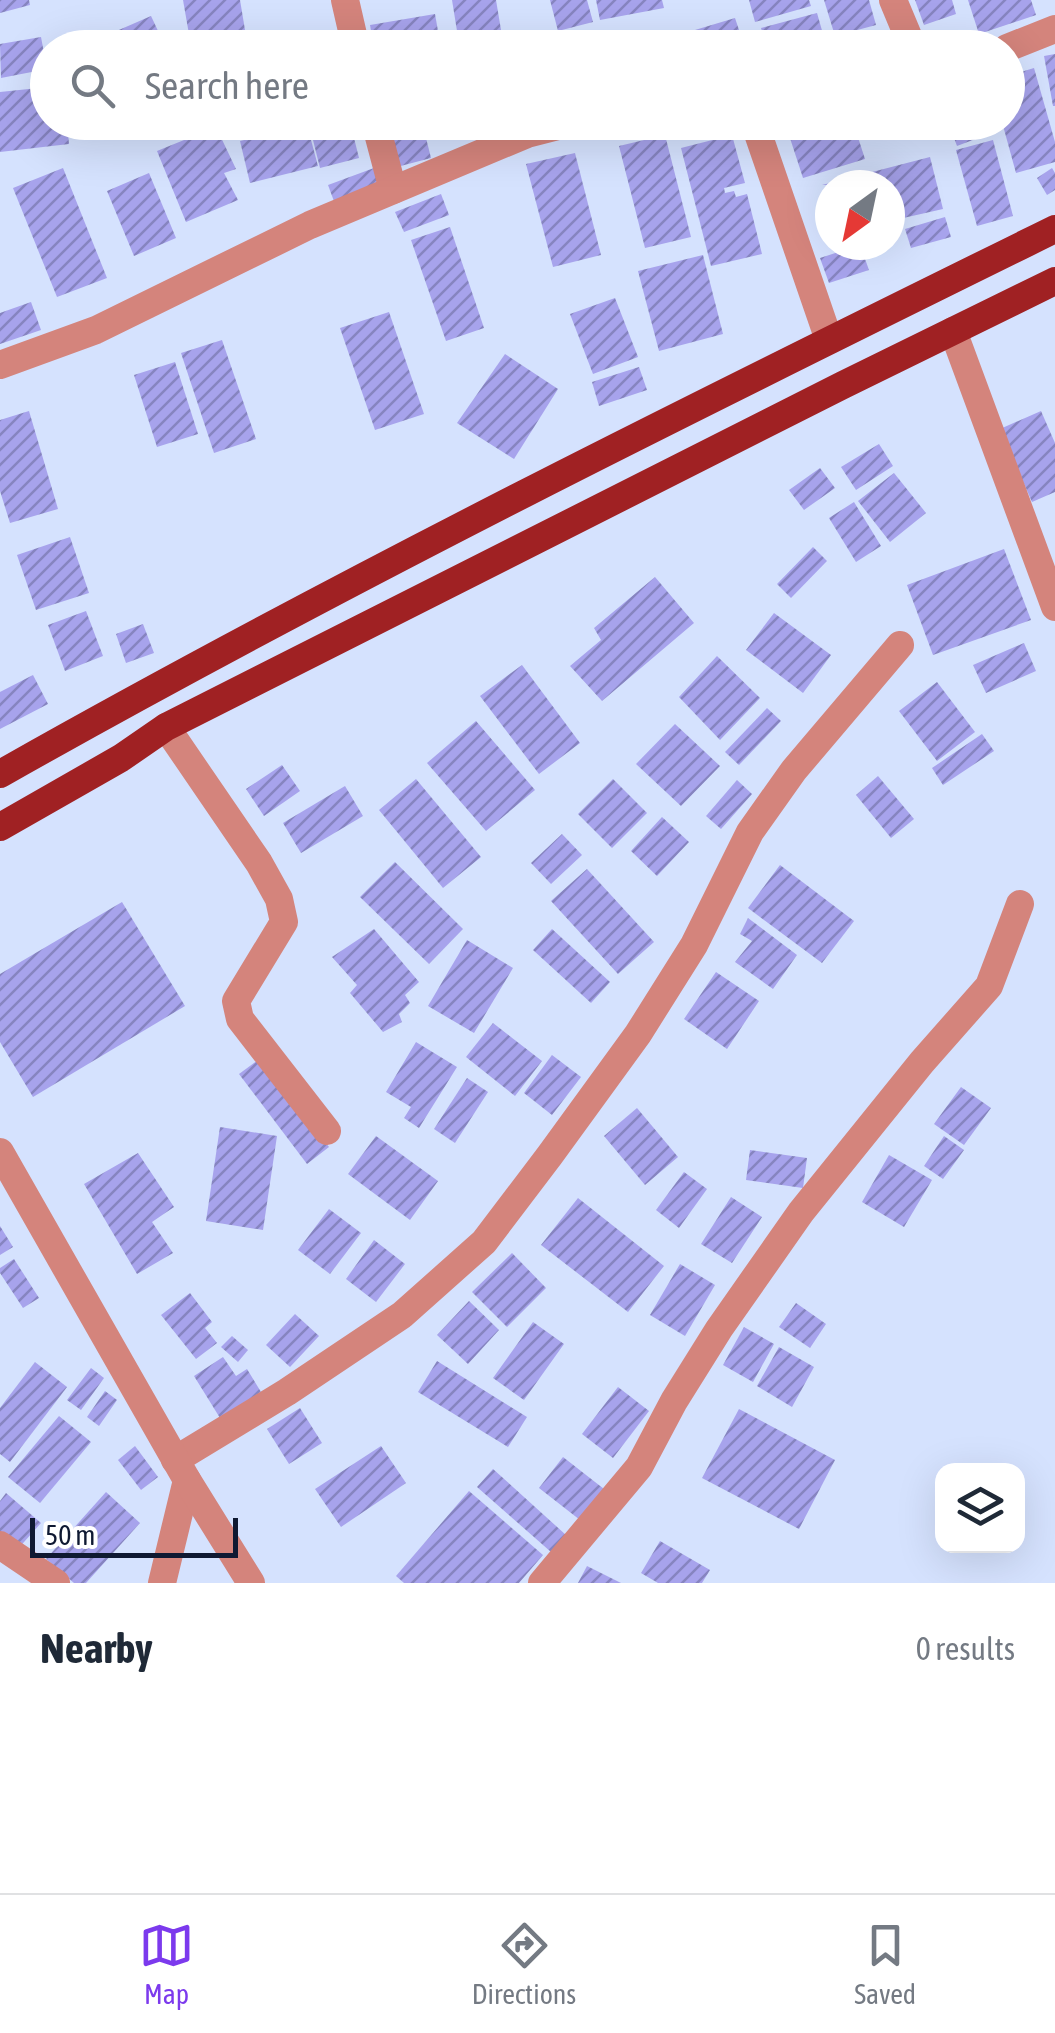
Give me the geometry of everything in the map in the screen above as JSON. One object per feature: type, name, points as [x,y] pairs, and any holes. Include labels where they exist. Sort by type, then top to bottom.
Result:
[{"type":"highway","points":[[0,774],[309,604],[650,428],[1055,229]]},
{"type":"highway","points":[[0,827],[121,758],[166,727],[1055,281]]},
{"type":"street","points":[[345,0],[352,30]]},
{"type":"street","points":[[893,0],[906,30]]},
{"type":"street","points":[[1025,41],[1055,29]]},
{"type":"street","points":[[380,140],[392,190]]},
{"type":"street","points":[[0,365],[96,330],[310,225],[513,140]]},
{"type":"street","points":[[760,140],[829,340]]},
{"type":"street","points":[[953,331],[1055,607]]},
{"type":"street","points":[[162,1583],[181,1470],[402,1315],[484,1242],[638,1034],[694,944],[750,832],[794,770],[900,644]]},
{"type":"street","points":[[166,727],[259,863],[279,900],[284,922],[236,1001],[240,1019],[327,1130]]},
{"type":"street","points":[[542,1583],[639,1466],[718,1329],[802,1212],[922,1062],[990,986],[1020,904]]},
{"type":"street","points":[[0,1152],[181,1470],[251,1583]]},
{"type":"street","points":[[0,1546],[56,1583]]},
{"type":"building","points":[[0,0],[29,0],[30,5],[0,13]]},
{"type":"building","points":[[183,0],[240,0],[245,30],[188,30]]},
{"type":"building","points":[[452,0],[496,0],[501,30],[457,30]]},
{"type":"building","points":[[550,0],[587,0],[593,22],[558,30]]},
{"type":"building","points":[[596,0],[662,0],[664,8],[600,20]]},
{"type":"building","points":[[749,0],[809,0],[811,6],[755,22]]},
{"type":"building","points":[[824,0],[869,0],[876,25],[833,30]]},
{"type":"building","points":[[915,0],[952,0],[956,14],[924,25]]},
{"type":"building","points":[[968,0],[1031,0],[1036,15],[991,30],[978,30]]},
{"type":"building","points":[[817,13],[822,30],[762,30]]},
{"type":"building","points":[[435,14],[438,30],[371,30],[370,25]]},
{"type":"building","points":[[151,16],[158,30],[119,30]]},
{"type":"building","points":[[735,18],[739,30],[695,30]]},
{"type":"building","points":[[30,39],[30,72],[1,78],[0,44]]},
{"type":"building","points":[[1055,54],[1055,106],[1053,106],[1044,56]]},
{"type":"building","points":[[1034,68],[1055,142],[1055,162],[1016,173],[1007,140],[1025,140],[1025,71]]},
{"type":"building","points":[[30,89],[30,140],[69,140],[69,144],[0,152],[0,92]]},
{"type":"building","points":[[184,140],[222,140],[236,169],[224,173],[238,200],[186,222],[157,151]]},
{"type":"building","points":[[311,140],[318,166],[250,183],[240,141]]},
{"type":"building","points":[[313,140],[354,140],[359,158],[320,168]]},
{"type":"building","points":[[386,140],[426,140],[431,158],[393,168]]},
{"type":"building","points":[[666,140],[691,237],[645,248],[619,146]]},
{"type":"building","points":[[712,140],[733,140],[745,183],[724,188],[725,193],[734,191],[736,197],[747,194],[762,254],[711,266],[681,148]]},
{"type":"building","points":[[791,140],[859,140],[865,159],[829,170],[815,170],[815,174],[803,178]]},
{"type":"building","points":[[993,140],[1013,216],[977,226],[956,150]]},
{"type":"building","points":[[575,153],[601,255],[553,267],[526,164]]},
{"type":"building","points":[[930,157],[943,209],[905,218],[905,170],[880,170]]},
{"type":"building","points":[[63,168],[107,278],[57,297],[13,188]]},
{"type":"building","points":[[374,168],[381,187],[335,204],[328,185]]},
{"type":"building","points":[[1052,168],[1055,190],[1047,195],[1037,178]]},
{"type":"building","points":[[149,173],[176,238],[134,256],[107,191]]},
{"type":"building","points":[[441,194],[449,215],[404,232],[395,212]]},
{"type":"building","points":[[945,217],[951,237],[911,248],[905,229]]},
{"type":"building","points":[[450,227],[484,328],[446,341],[411,240]]},
{"type":"building","points":[[703,255],[723,334],[659,351],[638,271]]},
{"type":"building","points":[[821,260],[865,260],[869,270],[829,283]]},
{"type":"building","points":[[615,298],[638,357],[593,374],[570,314]]},
{"type":"building","points":[[31,302],[41,330],[0,344],[0,313]]},
{"type":"building","points":[[389,312],[424,414],[375,430],[340,328]]},
{"type":"building","points":[[222,340],[256,439],[214,453],[181,353]]},
{"type":"building","points":[[505,354],[558,389],[514,459],[457,423]]},
{"type":"building","points":[[175,362],[198,434],[157,447],[134,375]]},
{"type":"building","points":[[639,367],[647,390],[599,406],[592,382]]},
{"type":"building","points":[[29,411],[58,509],[10,523],[0,491],[0,420]]},
{"type":"building","points":[[1041,411],[1055,443],[1055,492],[1032,502],[1000,429]]},
{"type":"building","points":[[879,444],[893,466],[856,490],[841,467]]},
{"type":"building","points":[[820,468],[835,488],[804,510],[789,490]]},
{"type":"building","points":[[894,473],[926,513],[890,542],[858,501]]},
{"type":"building","points":[[854,502],[881,546],[856,562],[829,518]]},
{"type":"building","points":[[70,537],[89,593],[36,610],[17,555]]},
{"type":"building","points":[[813,547],[827,561],[791,598],[777,584]]},
{"type":"building","points":[[1004,549],[1031,620],[933,655],[907,585]]},
{"type":"building","points":[[655,577],[694,623],[602,701],[570,666],[601,640],[594,628]]},
{"type":"building","points":[[86,611],[103,656],[65,671],[48,625]]},
{"type":"building","points":[[774,613],[831,655],[803,693],[746,650]]},
{"type":"building","points":[[143,624],[154,653],[126,663],[116,634]]},
{"type":"building","points":[[1024,643],[1036,671],[986,693],[973,665]]},
{"type":"building","points":[[717,656],[760,698],[720,740],[679,697]]},
{"type":"building","points":[[522,665],[580,743],[539,774],[480,696]]},
{"type":"building","points":[[33,675],[48,704],[0,729],[0,692]]},
{"type":"building","points":[[937,682],[975,732],[937,761],[899,711]]},
{"type":"building","points":[[767,708],[781,721],[739,765],[725,752]]},
{"type":"building","points":[[476,721],[535,790],[486,831],[427,763]]},
{"type":"building","points":[[675,724],[720,766],[681,806],[636,764]]},
{"type":"building","points":[[982,734],[994,751],[943,785],[932,768]]},
{"type":"building","points":[[282,765],[300,791],[264,816],[246,789]]},
{"type":"building","points":[[878,776],[914,819],[891,838],[856,795]]},
{"type":"building","points":[[416,779],[481,857],[443,888],[379,810]]},
{"type":"building","points":[[613,779],[647,813],[612,848],[578,814]]},
{"type":"building","points":[[737,780],[752,794],[721,829],[706,816]]},
{"type":"building","points":[[345,786],[363,816],[301,853],[283,823]]},
{"type":"building","points":[[662,817],[689,842],[657,876],[631,851]]},
{"type":"building","points":[[562,834],[582,855],[551,884],[531,863]]},
{"type":"building","points":[[395,862],[463,929],[429,964],[360,897]]},
{"type":"building","points":[[780,865],[854,921],[822,963],[748,908]]},
{"type":"building","points":[[587,869],[654,942],[618,974],[551,901]]},
{"type":"building","points":[[122,902],[185,1006],[33,1097],[0,1042],[0,974]]},
{"type":"building","points":[[748,918],[797,955],[773,989],[735,962],[752,941],[740,934]]},
{"type":"building","points":[[374,929],[419,982],[405,995],[410,1003],[399,1014],[402,1022],[383,1032],[350,993],[357,985],[332,957]]},
{"type":"building","points":[[552,929],[610,982],[591,1003],[533,950]]},
{"type":"building","points":[[467,940],[513,968],[474,1033],[428,1006]]},
{"type":"building","points":[[716,972],[759,1001],[727,1049],[684,1019]]},
{"type":"building","points":[[493,1023],[542,1061],[515,1096],[466,1057]]},
{"type":"building","points":[[416,1042],[457,1067],[419,1128],[404,1118],[411,1107],[386,1092]]},
{"type":"building","points":[[552,1055],[581,1077],[552,1115],[524,1093]]},
{"type":"building","points":[[262,1057],[329,1147],[307,1164],[239,1074]]},
{"type":"building","points":[[467,1078],[488,1092],[455,1143],[434,1129]]},
{"type":"building","points":[[961,1087],[991,1108],[964,1145],[934,1124]]},
{"type":"building","points":[[637,1108],[678,1157],[645,1185],[604,1136]]},
{"type":"building","points":[[220,1127],[277,1136],[263,1230],[206,1221]]},
{"type":"building","points":[[376,1136],[438,1181],[410,1220],[348,1174]]},
{"type":"building","points":[[944,1136],[964,1150],[943,1179],[924,1166]]},
{"type":"building","points":[[750,1150],[807,1158],[803,1188],[746,1180]]},
{"type":"building","points":[[138,1153],[174,1207],[152,1222],[173,1253],[137,1274],[84,1184]]},
{"type":"building","points":[[889,1155],[932,1180],[904,1227],[862,1202]]},
{"type":"building","points":[[684,1172],[707,1189],[679,1228],[656,1210]]},
{"type":"building","points":[[731,1197],[762,1217],[732,1263],[701,1244]]},
{"type":"building","points":[[578,1198],[664,1266],[628,1312],[541,1245]]},
{"type":"building","points":[[329,1209],[361,1233],[330,1274],[298,1250]]},
{"type":"building","points":[[0,1226],[13,1247],[0,1255]]},
{"type":"building","points":[[374,1240],[405,1264],[376,1302],[346,1279]]},
{"type":"building","points":[[512,1253],[546,1288],[507,1327],[472,1292]]},
{"type":"building","points":[[14,1259],[39,1298],[23,1308],[0,1273],[0,1268]]},
{"type":"building","points":[[680,1264],[715,1285],[685,1336],[650,1315]]},
{"type":"building","points":[[190,1293],[212,1322],[205,1328],[217,1343],[196,1359],[161,1315]]},
{"type":"building","points":[[469,1301],[499,1330],[468,1364],[437,1335]]},
{"type":"building","points":[[796,1303],[826,1324],[810,1348],[779,1327]]},
{"type":"building","points":[[295,1314],[319,1336],[290,1367],[266,1345]]},
{"type":"building","points":[[533,1322],[564,1344],[524,1400],[493,1378]]},
{"type":"building","points":[[744,1327],[774,1344],[753,1382],[723,1365]]},
{"type":"building","points":[[232,1336],[248,1350],[238,1362],[221,1347]]},
{"type":"building","points":[[779,1347],[814,1367],[792,1407],[757,1386]]},
{"type":"building","points":[[223,1357],[236,1376],[247,1369],[261,1392],[220,1418],[194,1376]]},
{"type":"building","points":[[437,1361],[527,1417],[508,1447],[418,1392]]},
{"type":"building","points":[[35,1362],[67,1387],[10,1462],[0,1454],[0,1408]]},
{"type":"building","points":[[91,1368],[104,1378],[81,1410],[67,1400]]},
{"type":"building","points":[[618,1387],[649,1411],[613,1458],[582,1434]]},
{"type":"building","points":[[105,1391],[117,1400],[99,1426],[87,1417]]},
{"type":"building","points":[[300,1408],[322,1443],[289,1464],[267,1429]]},
{"type":"building","points":[[739,1409],[835,1460],[799,1529],[702,1478]]},
{"type":"building","points":[[59,1416],[91,1442],[40,1503],[8,1477]]},
{"type":"building","points":[[135,1446],[158,1477],[141,1490],[118,1460]]},
{"type":"building","points":[[381,1446],[406,1483],[341,1527],[315,1489]]},
{"type":"building","points":[[563,1457],[604,1489],[580,1520],[539,1488]]},
{"type":"building","points":[[493,1469],[566,1535],[551,1552],[477,1487]]},
{"type":"building","points":[[469,1491],[543,1555],[519,1583],[404,1583],[396,1576]]},
{"type":"building","points":[[106,1492],[140,1523],[86,1583],[74,1583],[46,1559]]},
{"type":"building","points":[[6,1493],[41,1523],[16,1551],[0,1536],[0,1501]]},
{"type":"building","points":[[660,1541],[710,1570],[702,1583],[658,1583],[641,1573]]},
{"type":"building","points":[[587,1566],[621,1583],[578,1583]]}]
